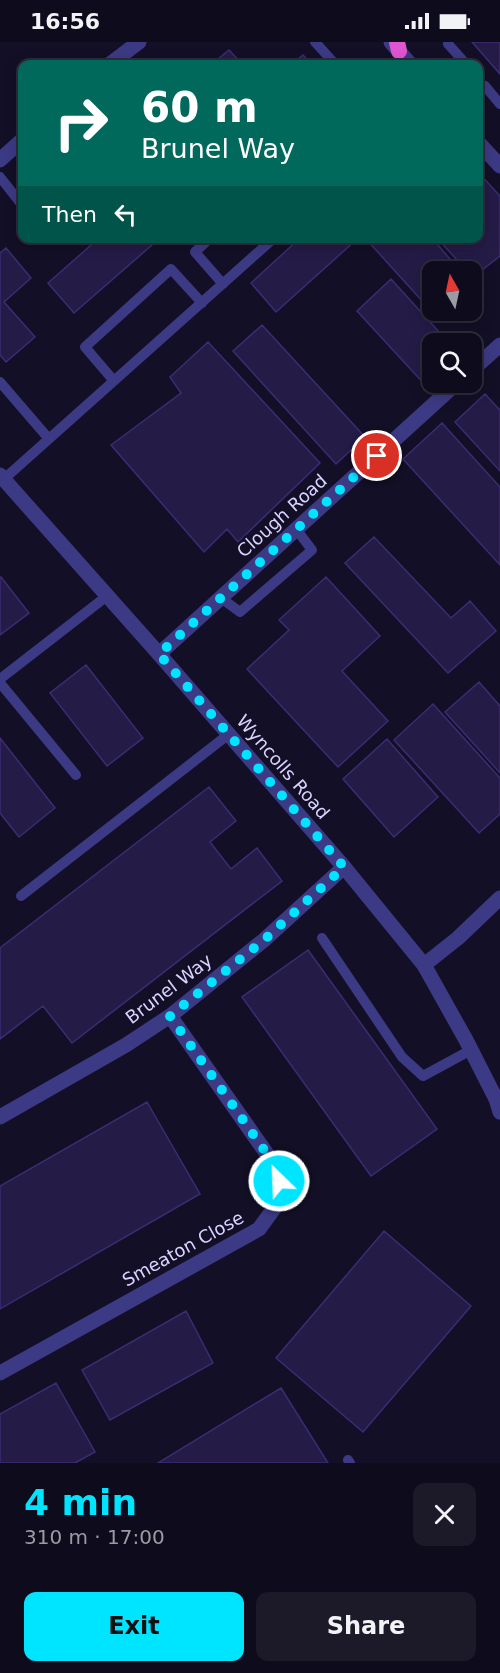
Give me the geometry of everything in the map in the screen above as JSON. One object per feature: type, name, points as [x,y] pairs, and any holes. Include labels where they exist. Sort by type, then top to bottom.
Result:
[{"type":"street","points":[[115,60],[139,42]]},
{"type":"street","points":[[396,45],[407,60]]},
{"type":"street","points":[[0,160],[18,144]]},
{"type":"street","points":[[483,147],[500,166]]},
{"type":"street","points":[[482,361],[500,345]]},
{"type":"street","name":"Clough Road","points":[[159,654],[446,393]]},
{"type":"street","name":"Wyncolls Road","points":[[2,477],[229,734],[344,867],[424,965],[471,1050],[496,1099],[500,1112]]},
{"type":"street","name":"Brunel Way","points":[[0,1117],[126,1045],[170,1016],[264,940],[344,867]]},
{"type":"street","points":[[424,965],[458,938],[500,898]]},
{"type":"street","name":"Smeaton Close","points":[[0,1373],[259,1229],[275,1208],[279,1181],[267,1154],[170,1016]]},
{"type":"lane","points":[[315,42],[332,60]]},
{"type":"lane","points":[[448,44],[462,60]]},
{"type":"lane","points":[[483,88],[500,104]]},
{"type":"lane","points":[[0,177],[18,199]]},
{"type":"lane","points":[[205,243],[195,252],[223,284]]},
{"type":"lane","points":[[2,477],[49,439],[268,243]]},
{"type":"lane","points":[[114,381],[85,347],[171,268],[202,303]]},
{"type":"lane","points":[[0,382],[49,439]]},
{"type":"lane","points":[[221,598],[240,612],[312,550],[296,529]]},
{"type":"lane","points":[[76,775],[0,681],[108,596]]},
{"type":"lane","points":[[21,896],[229,734]]},
{"type":"lane","points":[[322,938],[402,1057],[423,1076],[471,1050]]},
{"type":"building","points":[[472,42],[500,42],[500,74]]},
{"type":"building","points":[[229,50],[238,60],[217,60]]},
{"type":"building","points":[[303,55],[307,60],[297,60]]},
{"type":"building","points":[[483,177],[500,196],[500,256],[482,270],[482,261],[458,261],[442,243],[483,243]]},
{"type":"building","points":[[93,243],[154,243],[74,313],[48,283]]},
{"type":"building","points":[[295,243],[353,243],[276,312],[251,283]]},
{"type":"building","points":[[370,243],[436,243],[452,261],[422,261],[422,301]]},
{"type":"building","points":[[6,248],[31,278],[4,302],[35,337],[6,362],[0,355],[0,253]]},
{"type":"building","points":[[391,279],[422,313],[422,321],[429,321],[440,333],[422,333],[422,382],[357,311]]},
{"type":"building","points":[[262,325],[365,437],[336,464],[233,351]]},
{"type":"building","points":[[208,342],[320,463],[238,542],[227,529],[204,552],[111,445],[181,393],[170,377]]},
{"type":"building","points":[[485,394],[500,410],[500,471],[455,422]]},
{"type":"building","points":[[442,423],[500,487],[500,565],[403,459]]},
{"type":"building","points":[[374,537],[451,618],[470,601],[496,631],[448,673],[345,563]]},
{"type":"building","points":[[326,577],[380,636],[342,671],[388,721],[338,767],[247,669],[289,630],[279,620]]},
{"type":"building","points":[[0,578],[29,613],[0,635]]},
{"type":"building","points":[[86,665],[143,738],[107,766],[50,693]]},
{"type":"building","points":[[479,682],[500,706],[500,773],[445,712]]},
{"type":"building","points":[[433,704],[500,778],[500,814],[479,833],[394,740]]},
{"type":"building","points":[[0,738],[55,808],[19,837],[0,813]]},
{"type":"building","points":[[387,739],[438,797],[394,837],[343,779]]},
{"type":"building","points":[[209,787],[236,821],[210,842],[231,869],[257,848],[282,881],[72,1043],[43,1006],[0,1039],[0,948]]},
{"type":"building","points":[[308,950],[437,1129],[371,1176],[242,997]]},
{"type":"building","points":[[147,1102],[200,1194],[0,1309],[0,1186]]},
{"type":"building","points":[[384,1231],[471,1306],[363,1432],[276,1358]]},
{"type":"building","points":[[186,1311],[213,1363],[110,1420],[82,1370]]},
{"type":"building","points":[[56,1383],[95,1452],[75,1463],[0,1463],[0,1414]]},
{"type":"building","points":[[281,1388],[328,1463],[158,1463]]},
{"type":"route","points":[[279,1181],[267,1154],[170,1016],[264,940],[344,867],[159,654],[377,456]]}]
